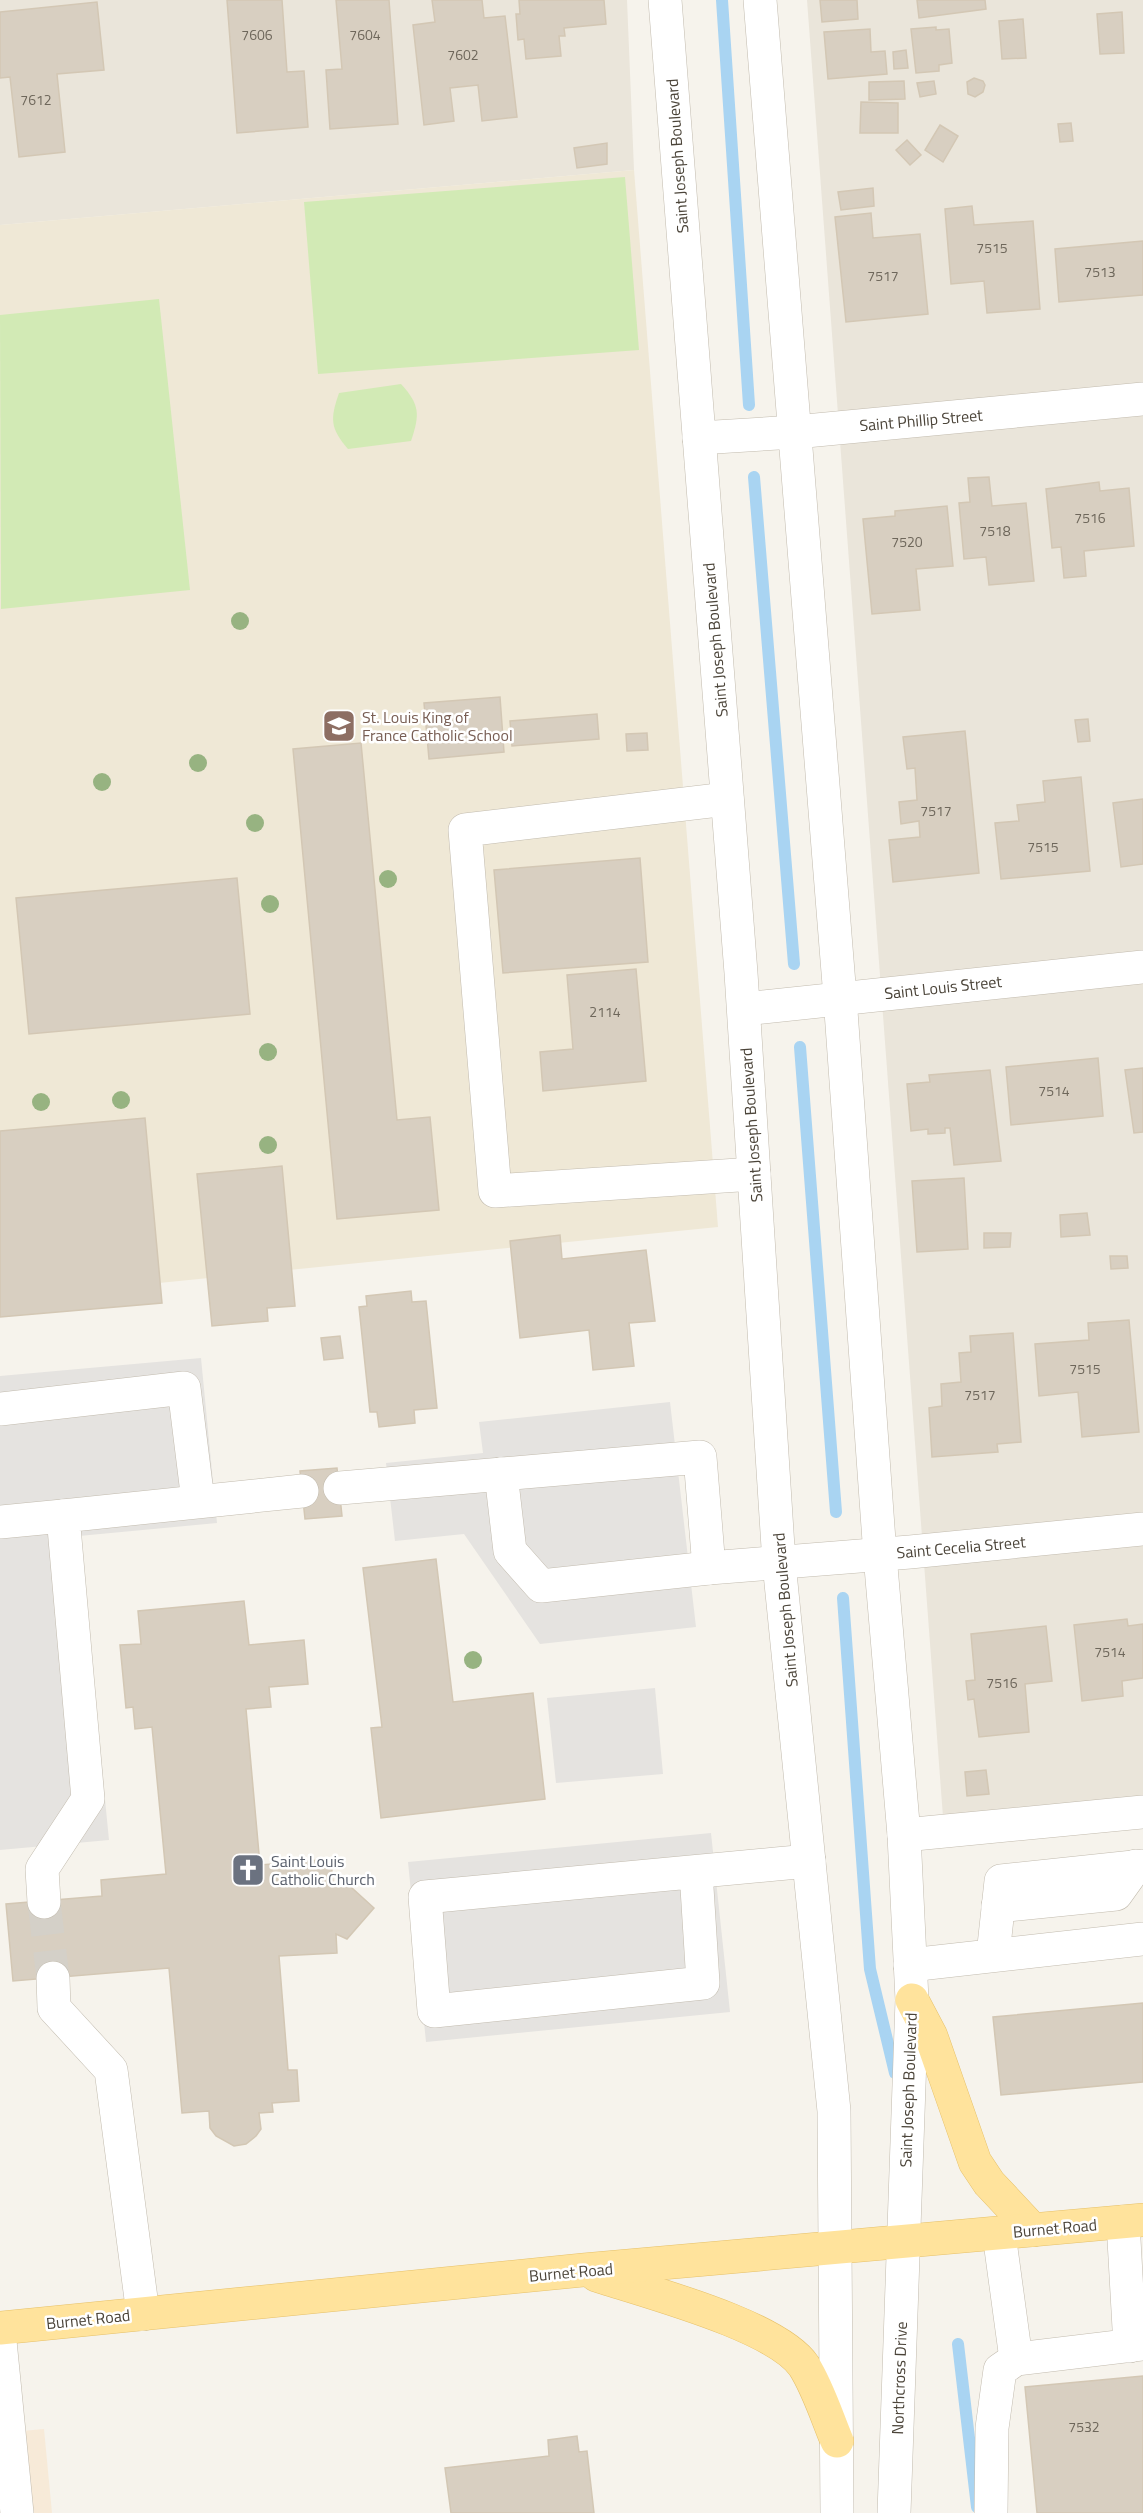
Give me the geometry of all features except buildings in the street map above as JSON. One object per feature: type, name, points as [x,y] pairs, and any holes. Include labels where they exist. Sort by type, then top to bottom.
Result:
[{"type":"main road","points":[[912,2000],[931,2036],[975,2162],[996,2191],[1033,2230]]},
{"type":"main road","name":"Burnet Road","points":[[0,2328],[583,2270],[1133,2221]]},
{"type":"main road","points":[[583,2270],[760,2331],[786,2346],[804,2366],[837,2441]]},
{"type":"street","name":"Saint Joseph Boulevard","points":[[665,0],[744,1009],[779,1563],[834,2111],[833,2249]]},
{"type":"street","name":"Saint Joseph Boulevard","points":[[760,0],[840,997],[880,1554],[904,1835],[912,2000],[902,2242]]},
{"type":"street","name":"Saint Phillip Street","points":[[699,438],[795,432],[1143,399]]},
{"type":"street","points":[[728,799],[465,830],[495,1191],[754,1174]]},
{"type":"street","name":"Saint Louis Street","points":[[744,1009],[840,997],[1143,967]]},
{"type":"street","points":[[0,1409],[184,1388],[198,1501]]},
{"type":"street","points":[[340,1488],[700,1457],[710,1568]]},
{"type":"street","name":"Saint Cecelia Street","points":[[501,1474],[510,1551],[541,1586],[710,1568],[1143,1529]]},
{"type":"street","points":[[0,1522],[302,1491]]},
{"type":"street","points":[[45,1902],[42,1869],[88,1799],[63,1516]]},
{"type":"street","points":[[904,1835],[1143,1812]]},
{"type":"street","points":[[696,1872],[704,1983],[434,2011],[425,1897],[809,1861]]},
{"type":"street","points":[[993,1954],[1001,1881],[1140,1866]]},
{"type":"street","points":[[910,1965],[1143,1939]]},
{"type":"street","points":[[53,1978],[54,2008],[111,2070],[143,2314]]},
{"type":"street","points":[[991,2513],[992,2428],[1000,2370],[1016,2359],[1137,2345],[1133,2221]]},
{"type":"street","points":[[999,2234],[1016,2359]]},
{"type":"street","name":"Northcross Drive","points":[[894,2513],[902,2242]]},
{"type":"street","points":[[833,2249],[837,2513]]},
{"type":"street","points":[[0,2341],[17,2513]]},
{"type":"shaded area","points":[[0,0],[627,0],[634,170],[0,225]]},
{"type":"shaded area","points":[[807,0],[1143,0],[1143,1807],[943,1817]]},
{"type":"shaded area","name":"St. Louis King of France Catholic School","points":[[634,170],[718,1227],[0,1299],[0,225]]},
{"type":"shaded area","points":[[201,1358],[217,1523],[79,1536],[109,1840],[0,1850],[0,1376]]},
{"type":"shaded area","points":[[670,1402],[696,1627],[540,1644],[464,1534],[395,1541],[386,1463],[483,1453],[479,1422]]},
{"type":"shaded area","points":[[655,1688],[663,1774],[556,1783],[547,1698]]},
{"type":"shaded area","points":[[711,1833],[730,2012],[426,2042],[408,1862]]},
{"type":"shaded area","points":[[44,2429],[52,2513],[0,2513],[0,2433]]},
{"type":"green space","points":[[625,177],[639,350],[318,374],[304,202]]},
{"type":"green space","points":[[159,299],[190,590],[1,609],[0,315]]},
{"type":"green space","points":[[401,384],[415,404],[417,417],[411,441],[348,449],[333,423],[339,393]]},
{"type":"waterway","points":[[722,0],[749,405]]},
{"type":"waterway","points":[[754,477],[794,964]]},
{"type":"waterway","points":[[800,1047],[836,1512]]},
{"type":"waterway","points":[[843,1598],[870,1969],[895,2073]]},
{"type":"waterway","points":[[958,2344],[977,2507]]},
{"type":"tunnel","points":[[44,1902],[53,1978]]},
{"type":"place","name":"St. Louis King of France Catholic School","points":[[339,726]]},
{"type":"place","name":"Saint Louis Catholic Church","points":[[248,1870]]}]
